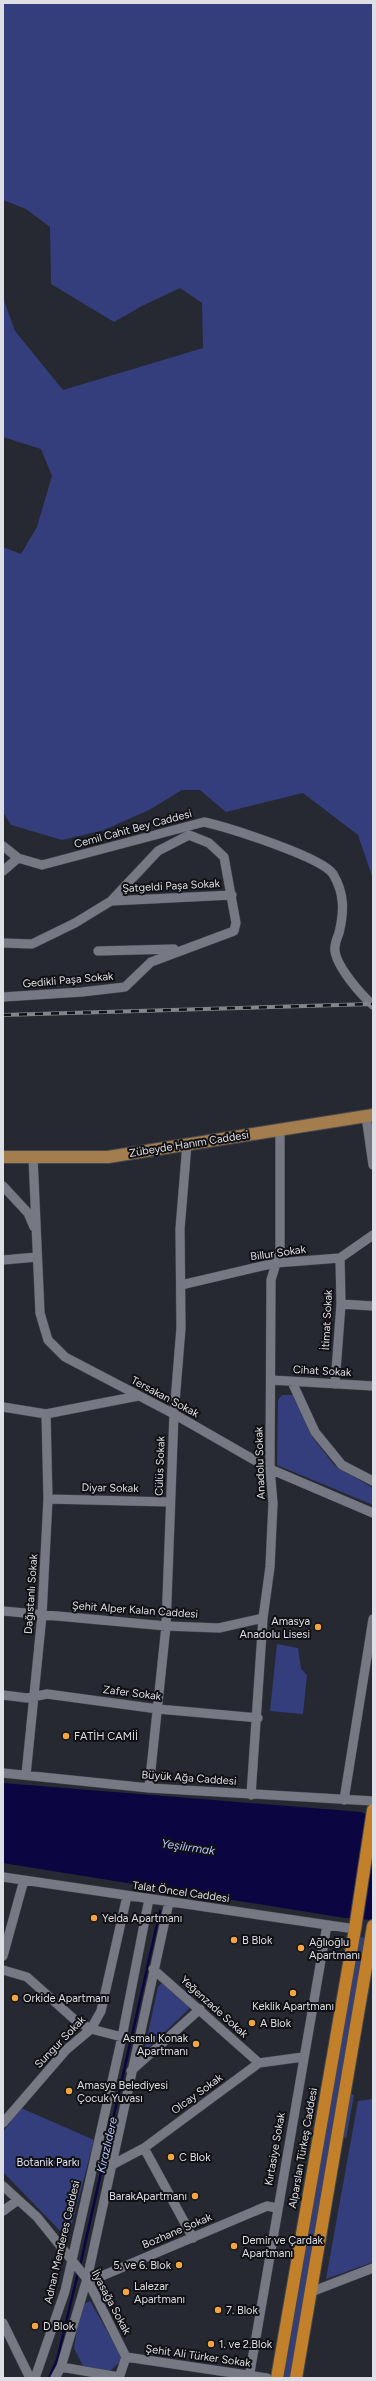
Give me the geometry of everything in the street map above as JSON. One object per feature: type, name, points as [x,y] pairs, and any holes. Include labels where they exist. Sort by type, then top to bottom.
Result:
[{"type":"highway","name":"Alparslan Türkeş Caddesi","points":[[277,2378],[356,1926],[373,1810]]},
{"type":"highway","points":[[296,2378],[371,1949],[373,1926]]},
{"type":"main road","name":"Zübeyde Hanım Caddesi","points":[[3,1157],[108,1157],[370,1115]]},
{"type":"street","points":[[111,901],[158,851],[189,835],[204,822]]},
{"type":"street","name":"Cemil Cahit Bey Caddesi","points":[[3,846],[18,858],[42,865],[204,822],[223,826],[308,858],[332,873],[340,890],[344,912],[335,950],[341,966],[365,998],[373,1005]]},
{"type":"street","name":"Gedikli Paşa Sokak","points":[[3,997],[82,992],[125,987],[150,962],[181,949],[234,932],[236,923],[224,857],[210,843],[189,835]]},
{"type":"street","points":[[3,871],[18,858]]},
{"type":"street","name":"Şatgeldi Paşa Sokak","points":[[3,943],[32,944],[75,923],[111,901],[232,895]]},
{"type":"street","points":[[98,951],[181,949]]},
{"type":"street","points":[[370,1115],[373,1165]]},
{"type":"street","name":"Anadolu Sokak","points":[[251,1795],[258,1718],[264,1618],[270,1567],[273,1511],[270,1469],[271,1280],[280,1250],[280,1130]]},
{"type":"street","name":"Cülüs Sokak","points":[[150,1788],[166,1626],[174,1414],[181,1328],[180,1229],[187,1144]]},
{"type":"street","name":"Tersakan Sokak","points":[[33,1157],[40,1313],[48,1340],[64,1357],[174,1414],[270,1469],[373,1513]]},
{"type":"street","name":"Tersakan Sokak","points":[[3,1186],[28,1213],[36,1234]]},
{"type":"street","points":[[340,1258],[373,1235]]},
{"type":"street","points":[[3,1260],[37,1257]]},
{"type":"street","name":"Billur Sokak","points":[[181,1285],[276,1263],[340,1258]]},
{"type":"street","name":"İtimat Sokak","points":[[335,1384],[341,1304],[340,1258]]},
{"type":"street","points":[[341,1304],[373,1306]]},
{"type":"street","name":"Cihat Sokak","points":[[271,1380],[373,1386]]},
{"type":"street","points":[[292,1382],[315,1432],[342,1465],[373,1481]]},
{"type":"street","points":[[3,1407],[46,1414],[138,1396]]},
{"type":"street","name":"Dağıstanlı Sokak","points":[[26,1775],[42,1615],[48,1499],[46,1414]]},
{"type":"street","name":"Diyar Sokak","points":[[48,1499],[170,1502]]},
{"type":"street","name":"Şehit Alper Kalan Caddesi","points":[[3,1611],[166,1626],[219,1628],[264,1618]]},
{"type":"street","points":[[344,1800],[373,1619]]},
{"type":"street","name":"Zafer Sokak","points":[[3,1695],[27,1698],[47,1694],[158,1708],[258,1718]]},
{"type":"street","name":"Büyük Ağa Caddesi","points":[[3,1773],[150,1788],[373,1801]]},
{"type":"street","name":"Talat Öncel Caddesi","points":[[3,1878],[327,1925],[356,1926]]},
{"type":"street","points":[[3,1956],[7,1930],[24,1880]]},
{"type":"street","name":"Sungur Sokak","points":[[3,2122],[66,2050],[91,2029],[101,2011],[126,1896]]},
{"type":"street","name":"Adnan Menderes Caddesi","points":[[35,2378],[64,2291],[72,2260],[122,2037],[149,1899]]},
{"type":"street","points":[[55,2378],[61,2367],[85,2276],[169,1902]]},
{"type":"street","name":"Kırtasiye Sokak","points":[[249,2377],[327,1925]]},
{"type":"street","name":"Yeğenzade Sokak","points":[[153,1969],[200,2009],[259,2063]]},
{"type":"street","points":[[3,1970],[27,1977],[75,2020],[91,2029],[122,2037]]},
{"type":"street","points":[[131,2072],[200,2009]]},
{"type":"street","name":"Olcay Sokak","points":[[110,2166],[144,2148],[259,2063],[304,2057]]},
{"type":"street","points":[[144,2148],[193,2238]]},
{"type":"street","name":"İlyasağa Sokak","points":[[3,2186],[37,2218],[85,2276],[126,2357]]},
{"type":"street","points":[[3,2211],[18,2200]]},
{"type":"street","name":"Bozhane Sokak","points":[[85,2276],[97,2278],[268,2206],[277,2208]]},
{"type":"street","points":[[311,2292],[373,2268]]},
{"type":"street","points":[[3,2323],[30,2378]]},
{"type":"street","points":[[61,2367],[119,2378],[126,2357]]},
{"type":"street","name":"Şehit Ali Türker Sokak","points":[[126,2357],[249,2377],[267,2378]]},
{"type":"green space","points":[[3,3],[373,3],[373,879],[358,835],[303,793],[226,812],[200,790],[182,790],[149,810],[104,830],[62,840],[11,825],[3,812],[3,547],[21,554],[37,527],[52,476],[41,449],[3,437],[3,298],[15,331],[63,390],[203,348],[202,303],[180,288],[142,306],[114,322],[51,284],[50,227],[26,209],[3,200]]},
{"type":"green space","points":[[282,1395],[295,1395],[310,1434],[334,1465],[373,1488],[373,1505],[277,1465],[278,1400]]},
{"type":"green space","points":[[277,1644],[298,1648],[301,1669],[307,1675],[303,1714],[270,1711]]},
{"type":"green space","points":[[359,1937],[366,1938],[290,2378],[284,2378]]},
{"type":"green space","points":[[164,1981],[192,2006],[148,2048],[145,2047],[158,1987]]},
{"type":"green space","points":[[349,2094],[354,2095],[346,2139],[342,2134]]},
{"type":"green space","points":[[373,2099],[373,2262],[326,2279],[358,2101]]},
{"type":"green space","name":"Botanik Parkı","points":[[21,2108],[94,2140],[68,2239],[3,2172],[3,2132]]},
{"type":"green space","points":[[90,2301],[123,2359],[110,2371],[83,2366],[74,2348],[80,2311],[84,2304]]},
{"type":"water","name":"Yeşilırmak","points":[[3,1783],[361,1812],[373,1816],[373,1920],[345,1918],[3,1863]]},
{"type":"waterway","name":"Kirazlıdere","points":[[80,2266],[160,1911]]},
{"type":"waterway","name":"Kirazlıdere","points":[[49,2378],[57,2360],[78,2273]]},
{"type":"railway","points":[[3,1015],[373,1004]]},
{"type":"place","name":"Amasya Anadolu Lisesi","points":[[318,1627]]},
{"type":"place","name":"FATİH CAMİİ","points":[[66,1736]]},
{"type":"place","name":"Yelda Apartmanı","points":[[94,1918]]},
{"type":"place","name":"B Blok","points":[[234,1940]]},
{"type":"place","name":"Ağlıoğlu Apartmanı","points":[[301,1948]]},
{"type":"place","name":"Keklik Apartmanı","points":[[293,1993]]},
{"type":"place","name":"Orkide Apartmanı","points":[[15,1998]]},
{"type":"place","name":"A Blok","points":[[252,2023]]},
{"type":"place","name":"Asmalı Konak Apartmanı","points":[[196,2044]]},
{"type":"place","name":"Amasya Belediyesi Çocuk Yuvası","points":[[69,2091]]},
{"type":"place","name":"C Blok","points":[[171,2157]]},
{"type":"place","name":"BarakApartmanı","points":[[195,2196]]},
{"type":"place","name":"Demir ve Çardak Apartmanı","points":[[234,2246]]},
{"type":"place","name":"5. ve 6. Blok","points":[[179,2265]]},
{"type":"place","name":"Lalezar Apartmanı","points":[[126,2292]]},
{"type":"place","name":"7. Blok","points":[[218,2310]]},
{"type":"place","name":"D Blok","points":[[35,2326]]},
{"type":"place","name":"1. ve 2.Blok","points":[[211,2344]]}]
